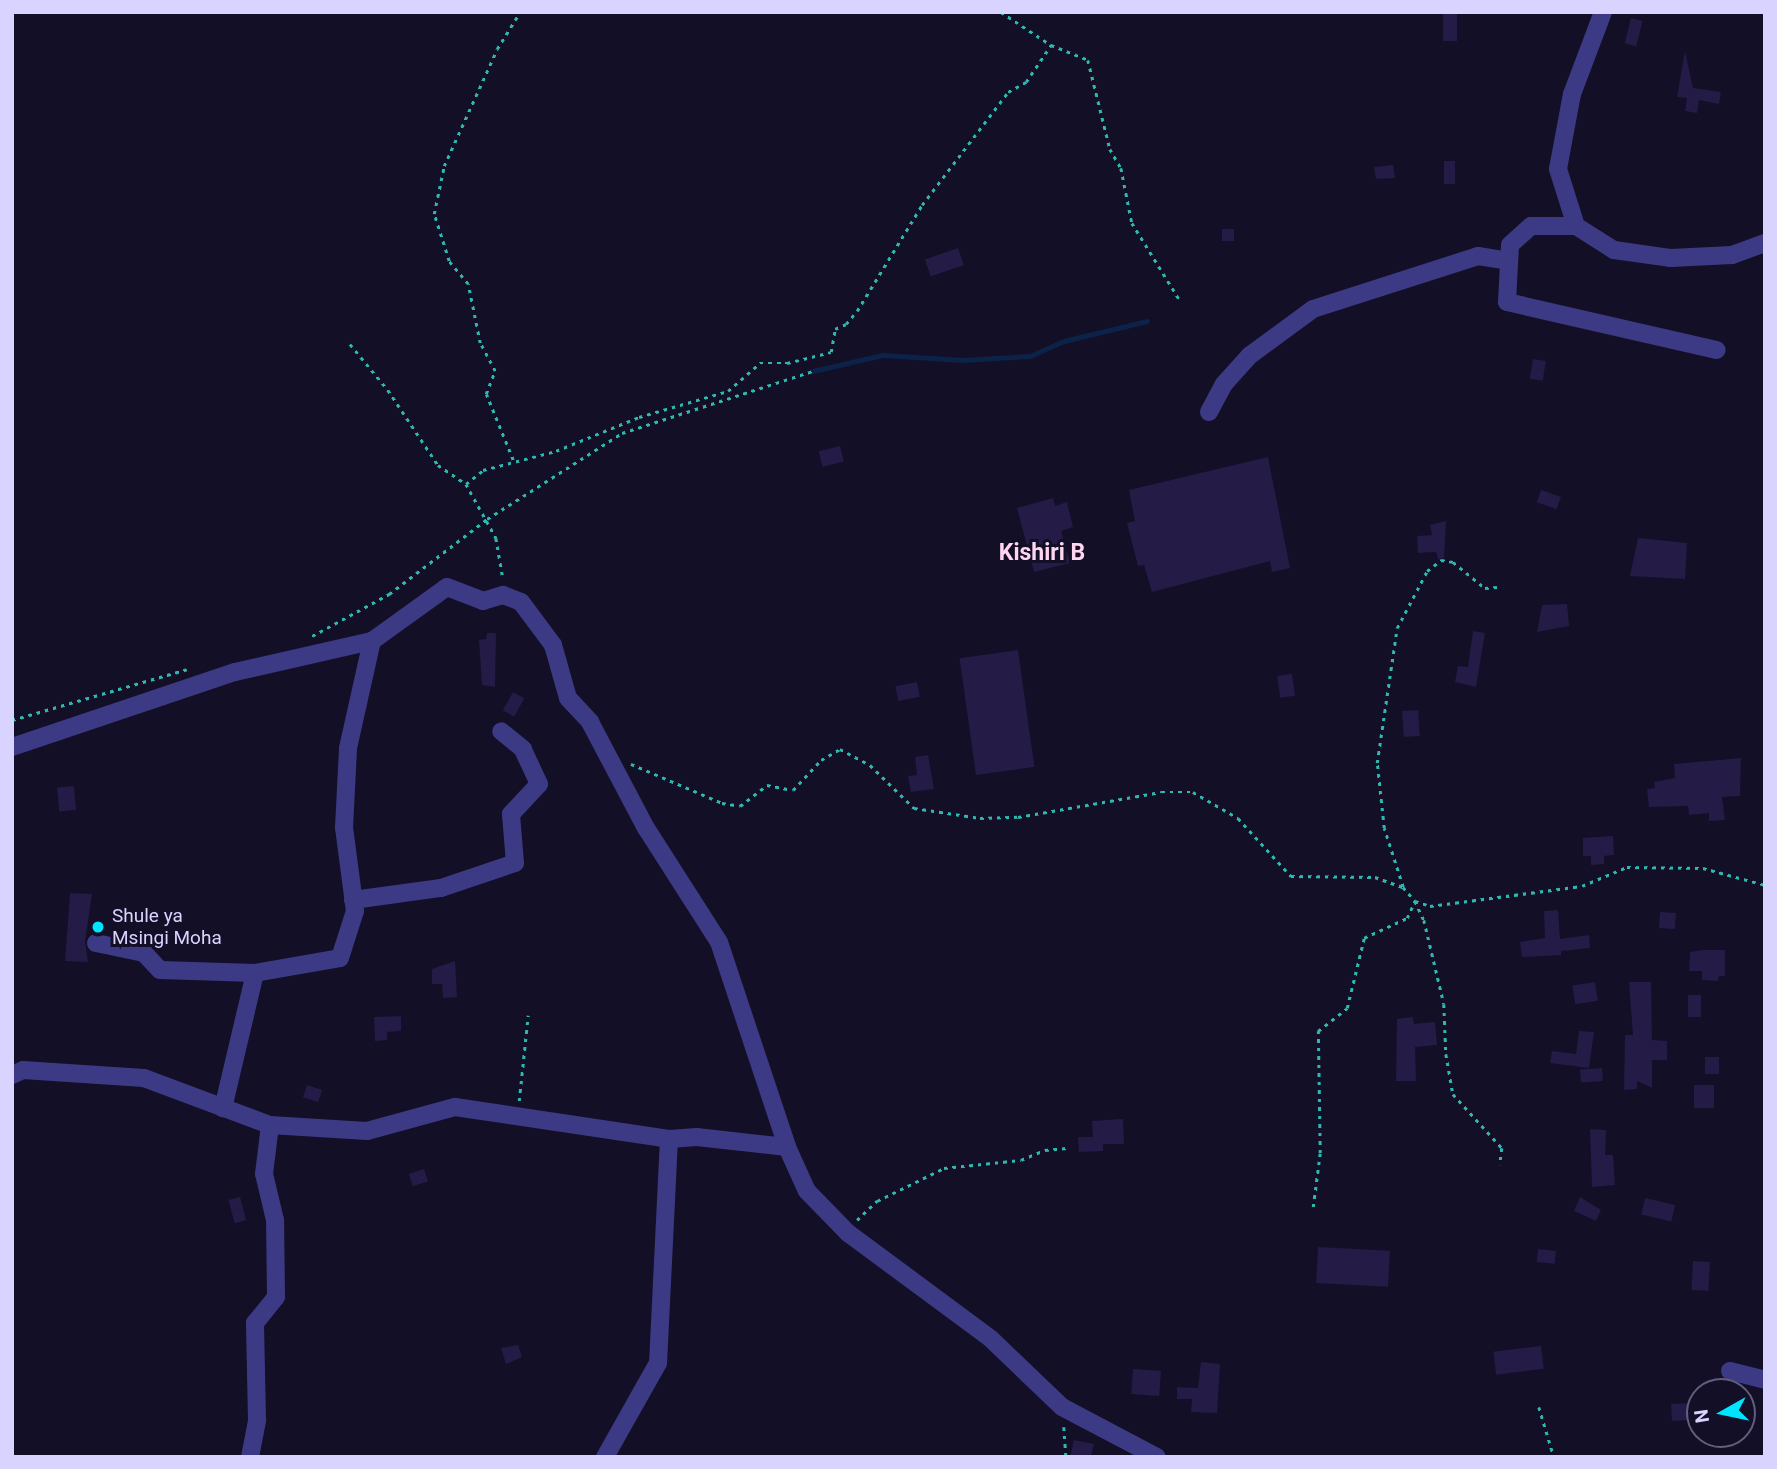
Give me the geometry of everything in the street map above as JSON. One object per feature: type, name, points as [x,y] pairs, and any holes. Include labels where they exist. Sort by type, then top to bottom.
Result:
[{"type":"street","points":[[1576,226],[1558,169],[1572,94],[1603,12]]},
{"type":"street","points":[[1717,350],[1507,302],[1510,245],[1531,226],[1576,226],[1614,250],[1671,257],[1732,255],[1765,243]]},
{"type":"street","points":[[1209,412],[1224,384],[1249,356],[1313,309],[1478,256],[1509,261]]},
{"type":"street","points":[[12,747],[235,672],[372,641],[447,587],[483,601],[503,595],[521,602],[540,622],[553,645],[568,698],[590,722],[646,828],[719,942],[787,1147],[807,1191],[848,1233],[991,1339],[1062,1407],[1157,1457]]},
{"type":"street","points":[[96,943],[144,953],[160,970],[255,974],[340,958],[355,911],[344,828],[348,748],[372,641]]},
{"type":"street","points":[[353,900],[441,888],[515,863],[511,814],[539,784],[523,748],[501,731]]},
{"type":"street","points":[[223,1108],[255,974]]},
{"type":"street","points":[[12,1075],[23,1070],[144,1078],[270,1125],[367,1131],[454,1107],[669,1139],[697,1136],[787,1147]]},
{"type":"street","points":[[250,1457],[257,1419],[255,1323],[276,1297],[275,1220],[264,1174],[270,1125]]},
{"type":"street","points":[[606,1457],[658,1363],[669,1139]]},
{"type":"street","points":[[1730,1371],[1765,1380]]},
{"type":"path","points":[[513,460],[486,394],[495,371],[480,343],[468,284],[449,261],[434,215],[444,166],[497,48],[520,12]]},
{"type":"path","points":[[1001,12],[1051,44],[1081,55],[1093,70],[1132,223],[1181,302]]},
{"type":"path","points":[[466,484],[483,470],[513,460],[556,451],[639,417],[727,391],[760,363],[786,363],[831,352],[835,329],[846,324],[857,311],[922,205],[1008,92],[1027,82],[1051,44]]},
{"type":"path","points":[[350,344],[388,390],[438,465],[466,484],[487,519],[501,553],[503,595]]},
{"type":"path","points":[[305,639],[388,594],[487,519],[622,433],[813,371]]},
{"type":"path","points":[[1497,587],[1485,588],[1453,562],[1441,560],[1427,571],[1397,628],[1377,764],[1384,828],[1403,887],[1415,901],[1424,920],[1444,1004],[1446,1054],[1453,1094],[1502,1148],[1500,1166]]},
{"type":"path","points":[[12,720],[189,668]]},
{"type":"path","points":[[610,760],[646,767],[722,803],[740,806],[767,785],[793,790],[821,760],[840,750],[870,765],[914,808],[980,818],[1018,817],[1161,792],[1193,792],[1238,818],[1291,876],[1375,877],[1403,887]]},
{"type":"path","points":[[1415,901],[1447,906],[1583,886],[1627,867],[1703,868],[1765,885]]},
{"type":"path","points":[[1313,1207],[1320,1153],[1318,1031],[1346,1008],[1364,938],[1407,918],[1415,901]]},
{"type":"path","points":[[517,1115],[528,1015]]},
{"type":"path","points":[[848,1233],[877,1201],[944,1168],[1021,1160],[1045,1150],[1067,1148]]},
{"type":"path","points":[[1062,1407],[1066,1457]]},
{"type":"path","points":[[1539,1407],[1554,1457]]},
{"type":"building","points":[[1443,12],[1457,12],[1457,41],[1443,41]]},
{"type":"building","points":[[1631,18],[1643,21],[1636,46],[1625,43]]},
{"type":"building","points":[[1685,51],[1693,88],[1721,92],[1719,104],[1699,100],[1697,113],[1685,111],[1687,98],[1677,97]]},
{"type":"building","points":[[1444,161],[1455,161],[1455,184],[1444,184]]},
{"type":"building","points":[[1393,165],[1395,178],[1376,179],[1374,167]]},
{"type":"building","points":[[1222,229],[1234,229],[1234,241],[1222,241]]},
{"type":"building","points":[[958,248],[964,265],[931,276],[925,259]]},
{"type":"building","points":[[1533,359],[1546,361],[1543,381],[1530,379]]},
{"type":"building","points":[[840,446],[844,462],[823,467],[819,451]]},
{"type":"building","points":[[1268,457],[1290,568],[1272,572],[1270,561],[1152,592],[1144,565],[1138,566],[1127,523],[1135,521],[1129,490]]},
{"type":"building","points":[[1541,490],[1561,497],[1557,509],[1537,502]]},
{"type":"building","points":[[1053,498],[1055,506],[1067,502],[1073,527],[1061,531],[1070,563],[1034,572],[1017,508]]},
{"type":"building","points":[[1446,521],[1444,558],[1438,559],[1436,552],[1418,553],[1417,536],[1432,535],[1430,525]]},
{"type":"building","points":[[1638,538],[1687,543],[1685,579],[1630,576]]},
{"type":"building","points":[[1567,604],[1569,626],[1537,632],[1542,605]]},
{"type":"building","points":[[1473,631],[1485,633],[1476,687],[1455,682],[1458,666],[1468,667]]},
{"type":"building","points":[[487,633],[496,633],[495,687],[482,685],[479,640],[486,639]]},
{"type":"building","points":[[1018,650],[1034,767],[976,775],[960,658]]},
{"type":"building","points":[[1292,674],[1295,696],[1280,698],[1277,676]]},
{"type":"building","points":[[917,682],[920,697],[898,701],[895,686]]},
{"type":"building","points":[[513,692],[524,698],[514,717],[503,710]]},
{"type":"building","points":[[1418,710],[1420,736],[1404,737],[1402,711]]},
{"type":"building","points":[[928,755],[934,789],[911,792],[908,776],[917,775],[915,757]]},
{"type":"building","points":[[1741,758],[1740,796],[1722,797],[1725,820],[1709,821],[1709,813],[1689,815],[1688,806],[1649,807],[1647,789],[1655,788],[1654,782],[1675,778],[1674,764]]},
{"type":"building","points":[[74,786],[76,810],[59,811],[57,787]]},
{"type":"building","points":[[1613,836],[1614,855],[1604,856],[1604,864],[1591,865],[1591,856],[1583,856],[1583,838]]},
{"type":"building","points":[[70,893],[92,894],[85,941],[88,962],[65,961]]},
{"type":"building","points":[[1558,910],[1560,939],[1589,935],[1590,948],[1561,951],[1561,955],[1522,957],[1520,942],[1545,938],[1544,911]]},
{"type":"building","points":[[1660,912],[1676,913],[1675,929],[1659,928]]},
{"type":"building","points":[[1725,950],[1725,976],[1719,976],[1718,981],[1702,980],[1702,971],[1689,971],[1690,952]]},
{"type":"building","points":[[455,961],[457,997],[443,998],[442,984],[432,984],[432,969]]},
{"type":"building","points":[[1595,982],[1598,1001],[1575,1004],[1572,986]]},
{"type":"building","points":[[1629,982],[1651,982],[1652,1040],[1667,1041],[1667,1060],[1652,1060],[1652,1088],[1637,1081],[1637,1089],[1624,1090],[1625,1035],[1633,1035]]},
{"type":"building","points":[[1688,995],[1701,995],[1701,1017],[1688,1017]]},
{"type":"building","points":[[401,1016],[401,1031],[387,1032],[387,1040],[375,1041],[374,1017]]},
{"type":"building","points":[[1413,1017],[1414,1024],[1435,1022],[1437,1045],[1415,1047],[1416,1081],[1396,1081],[1397,1019]]},
{"type":"building","points":[[1579,1031],[1594,1032],[1589,1068],[1550,1063],[1552,1051],[1576,1054]]},
{"type":"building","points":[[1705,1057],[1719,1057],[1719,1074],[1705,1074]]},
{"type":"building","points":[[1602,1068],[1603,1081],[1581,1083],[1580,1070]]},
{"type":"building","points":[[307,1085],[322,1090],[318,1102],[303,1097]]},
{"type":"building","points":[[1694,1085],[1714,1085],[1714,1108],[1694,1108]]},
{"type":"building","points":[[1123,1119],[1124,1144],[1103,1144],[1103,1151],[1079,1152],[1078,1137],[1093,1137],[1092,1121]]},
{"type":"building","points":[[1590,1129],[1606,1130],[1605,1155],[1613,1155],[1615,1185],[1592,1187]]},
{"type":"building","points":[[424,1169],[428,1181],[413,1186],[409,1174]]},
{"type":"building","points":[[240,1197],[246,1220],[235,1223],[228,1200]]},
{"type":"building","points":[[1580,1197],[1601,1210],[1596,1221],[1574,1211]]},
{"type":"building","points":[[1645,1198],[1675,1205],[1671,1222],[1641,1215]]},
{"type":"building","points":[[1318,1247],[1390,1251],[1388,1287],[1316,1283]]},
{"type":"building","points":[[1538,1249],[1556,1251],[1555,1264],[1537,1262]]},
{"type":"building","points":[[1693,1261],[1710,1262],[1708,1291],[1691,1290]]},
{"type":"building","points":[[518,1345],[522,1357],[506,1364],[501,1348]]},
{"type":"building","points":[[1541,1346],[1544,1369],[1496,1375],[1493,1352]]},
{"type":"building","points":[[1201,1362],[1220,1364],[1217,1413],[1191,1412],[1192,1399],[1177,1399],[1177,1387],[1198,1388]]},
{"type":"building","points":[[1133,1369],[1161,1371],[1159,1396],[1131,1394]]},
{"type":"building","points":[[1686,1403],[1686,1420],[1672,1421],[1671,1404]]},
{"type":"building","points":[[1074,1440],[1094,1444],[1091,1456],[1070,1457]]},
{"type":"waterway","points":[[813,371],[883,355],[962,360],[1030,356],[1064,341],[1147,321]]},
{"type":"place","name":"Shule ya Msingi Moha","points":[[98,927]]},
{"type":"district","name":"Kishiri B","points":[[1042,553]]}]
